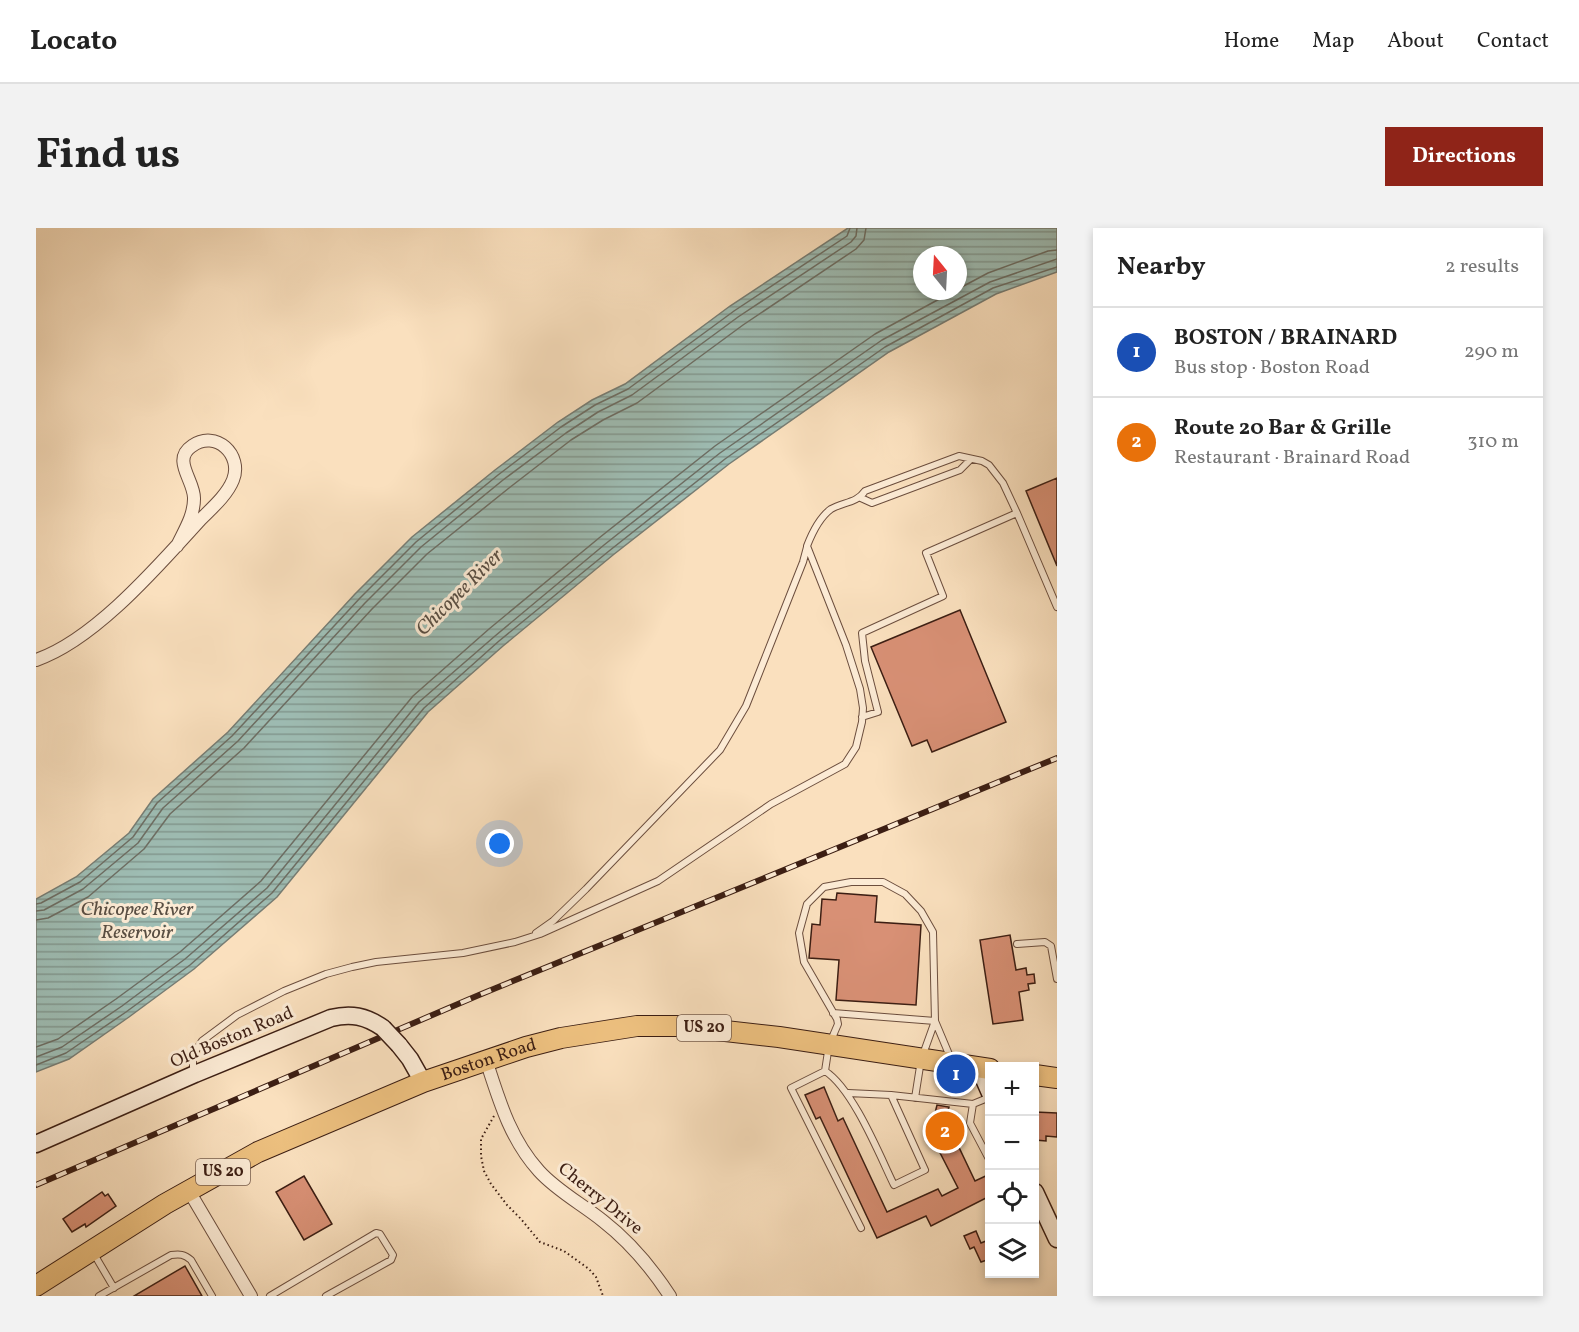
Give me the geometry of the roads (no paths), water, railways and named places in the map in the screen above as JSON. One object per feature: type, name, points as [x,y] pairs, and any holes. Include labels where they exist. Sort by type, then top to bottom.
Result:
[{"type":"main road","name":"Boston Road","points":[[36,1286],[189,1191],[258,1152],[423,1082],[486,1060],[561,1038],[637,1026],[681,1026],[729,1030],[984,1069]]},
{"type":"main road","points":[[1039,1076],[1057,1078]]},
{"type":"street","points":[[36,660],[89,630],[114,609],[177,546],[216,503],[233,480],[235,467],[229,448],[223,444],[205,441],[194,444],[186,451],[183,459],[184,468],[195,498],[189,520],[177,546]]},
{"type":"street","name":"Old Boston Road","points":[[36,1144],[195,1074],[349,1014],[362,1017],[383,1029],[411,1059],[423,1082]]},
{"type":"street","name":"Cherry Drive","points":[[486,1060],[501,1106],[516,1141],[539,1171],[552,1184],[604,1221],[623,1238],[641,1256],[670,1296]]},
{"type":"street","points":[[189,1191],[251,1296]]},
{"type":"street","points":[[1039,1201],[1057,1239]]},
{"type":"lane","points":[[531,937],[553,921],[720,750],[746,706],[803,562],[807,546],[817,526],[830,510],[861,498],[865,491],[959,456],[982,461],[989,465],[1003,483],[1057,607]]},
{"type":"lane","points":[[861,498],[872,502],[960,470],[971,459]]},
{"type":"lane","points":[[862,717],[878,712],[865,661],[862,633],[943,596],[926,553],[1017,513]]},
{"type":"lane","points":[[195,1074],[193,1055],[202,1041],[237,1015],[304,982],[376,962],[463,954],[531,937],[658,881],[771,804],[845,764],[856,747],[862,717],[860,689],[852,661],[807,546]]},
{"type":"lane","points":[[825,1071],[829,1045],[838,1024],[804,962],[799,933],[807,904],[824,887],[851,882],[883,882],[905,894],[921,911],[933,932],[935,1021],[953,1064]]},
{"type":"lane","points":[[1017,944],[1045,942],[1051,946],[1057,979]]},
{"type":"lane","points":[[833,1013],[935,1021]]},
{"type":"lane","points":[[915,1098],[921,1059],[935,1021]]},
{"type":"lane","points":[[825,1071],[835,1077],[848,1093],[894,1185],[926,1170],[891,1095]]},
{"type":"lane","points":[[825,1071],[791,1088],[861,1228]]},
{"type":"lane","points":[[848,1093],[973,1104],[985,1098]]},
{"type":"lane","points":[[973,1104],[970,1123],[985,1152]]},
{"type":"lane","points":[[270,1296],[376,1233],[380,1234],[393,1255],[391,1260],[326,1296]]},
{"type":"lane","points":[[92,1251],[114,1288]]},
{"type":"lane","points":[[99,1296],[171,1255],[179,1254],[186,1255],[191,1260],[212,1296]]},
{"type":"water","points":[[848,228],[1057,228],[1057,272],[996,294],[889,352],[729,464],[613,555],[428,712],[277,897],[194,969],[129,1017],[69,1059],[36,1072],[36,899],[76,877],[129,833],[153,799],[228,732],[355,594],[412,537],[558,422],[592,400],[625,384],[730,306]]},
{"type":"railway","points":[[36,1185],[479,995],[1057,758]]},
{"type":"place","name":"BOSTON / BRAINARD","points":[[956,1074]]},
{"type":"place","name":"Route 20 Bar & Grille","points":[[945,1131]]},
{"type":"water label","name":"Chicopee River","points":[[460,593]]},
{"type":"water label","name":"Chicopee River Reservoir","points":[[137,922]]}]
